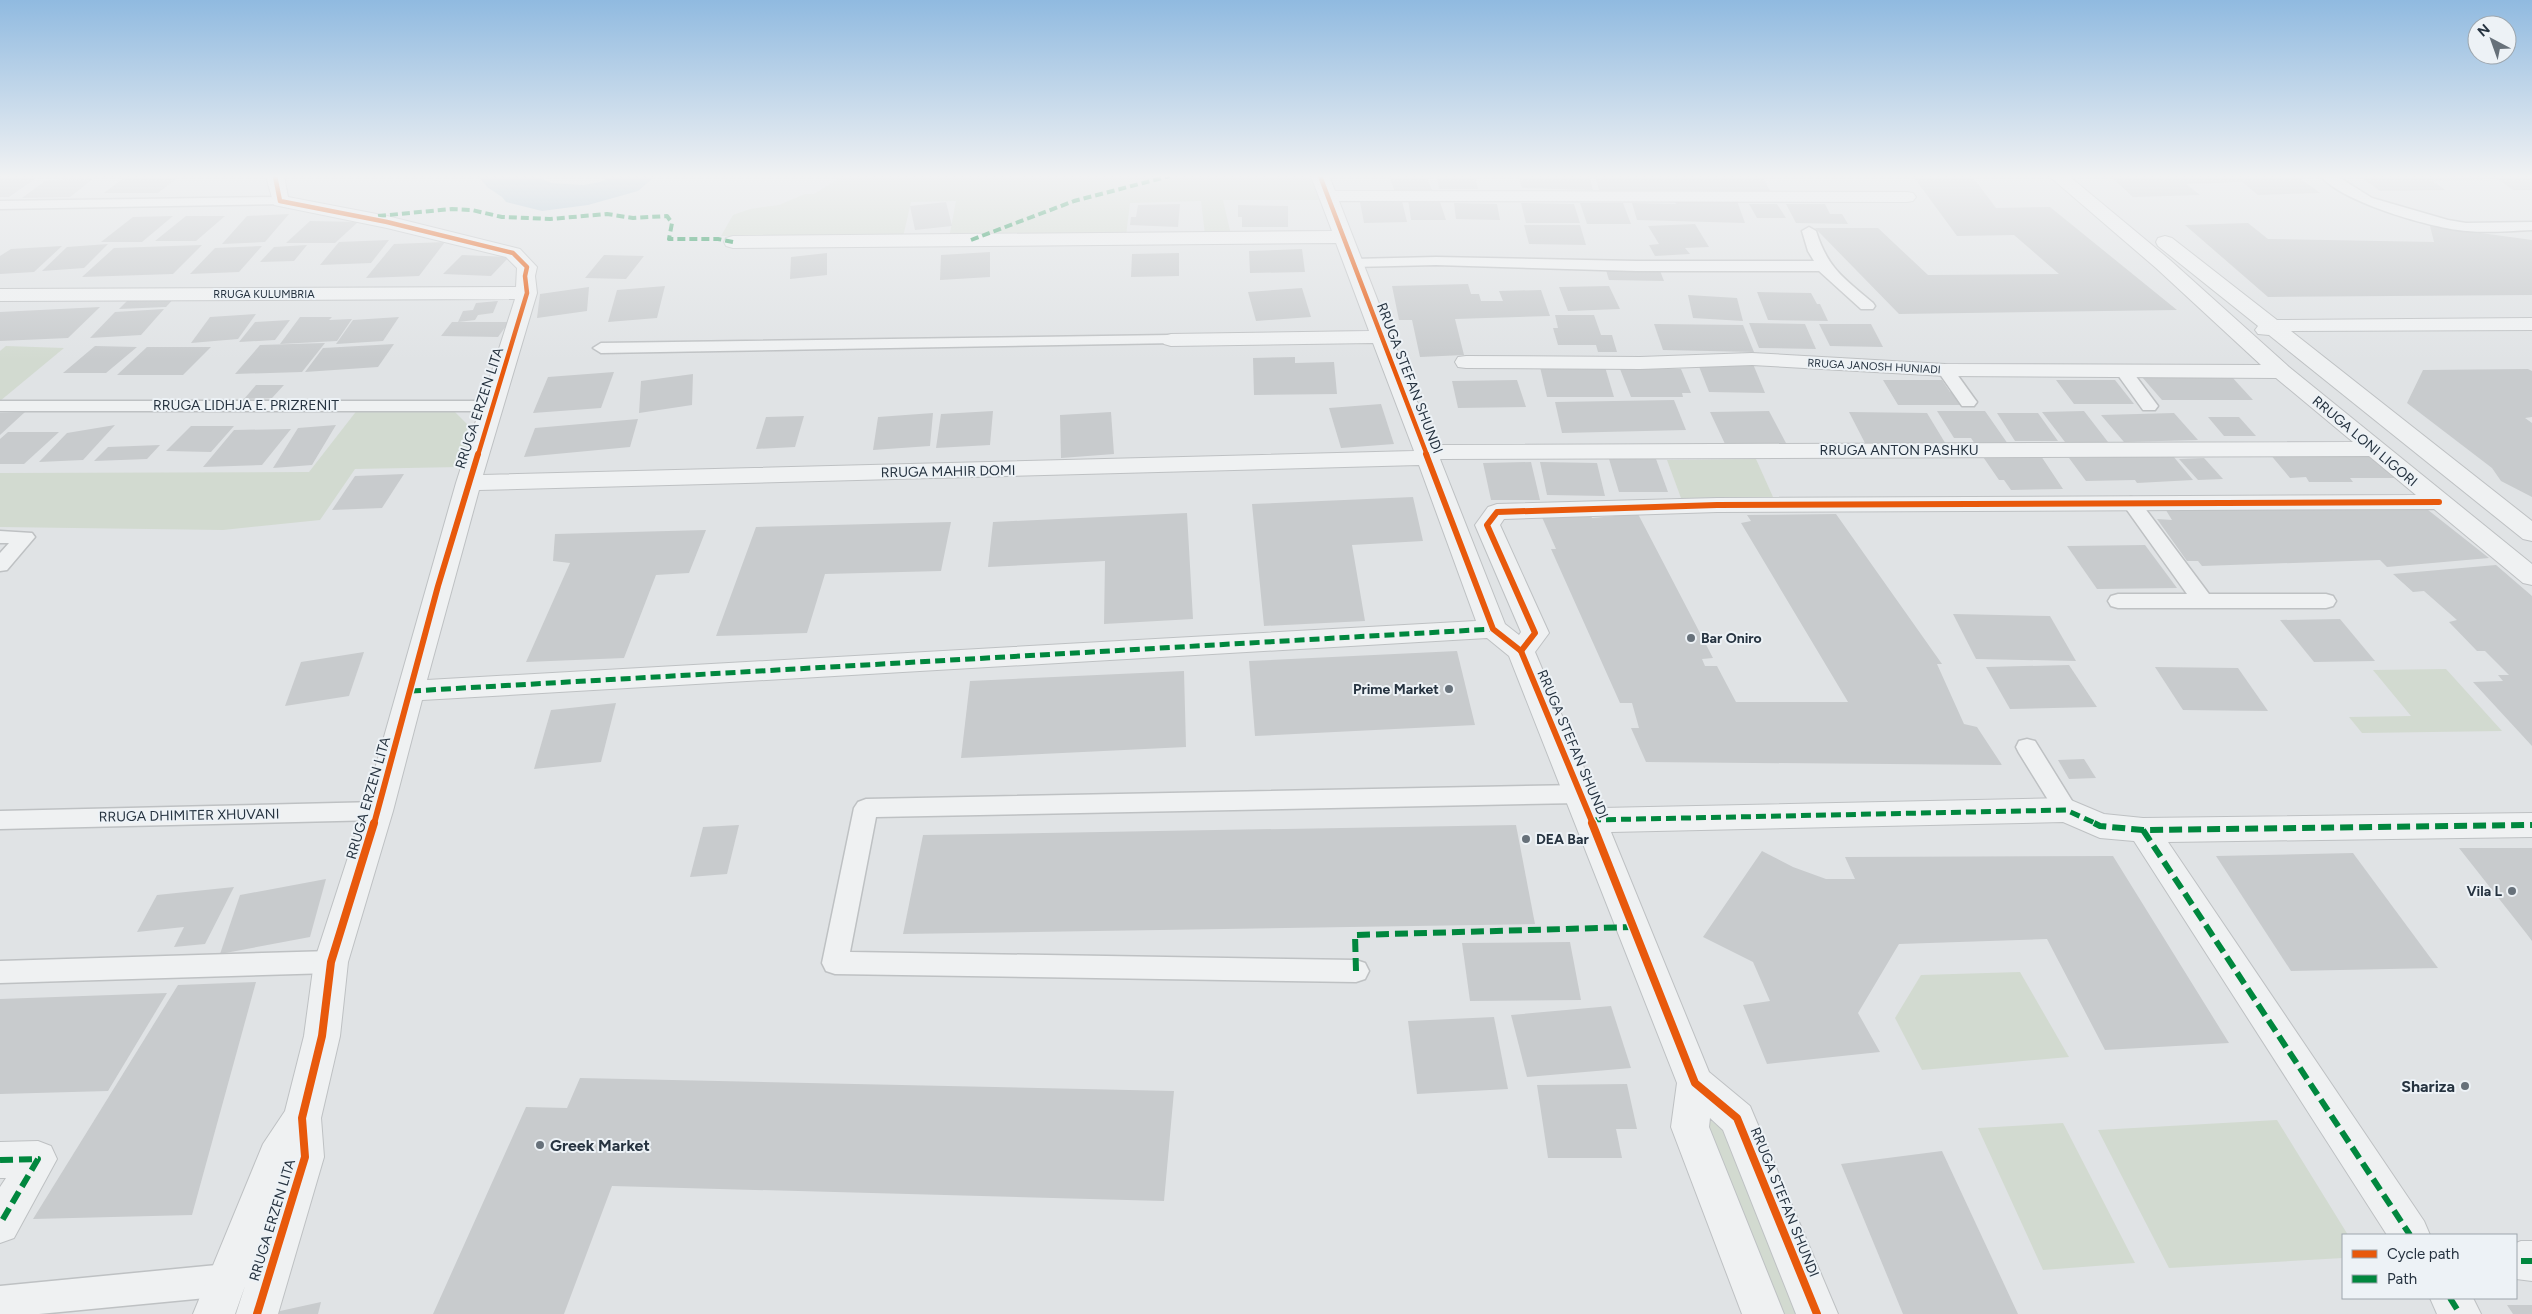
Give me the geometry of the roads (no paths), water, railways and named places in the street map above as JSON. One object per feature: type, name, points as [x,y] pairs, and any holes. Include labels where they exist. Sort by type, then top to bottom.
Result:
[{"type":"street","name":"RRUGA ERZEN LITA","points":[[257,1314],[305,1157],[302,1118],[322,1036],[331,962],[378,811],[438,586],[468,483],[512,350],[527,293],[525,276],[527,267],[514,253],[450,237]]},
{"type":"street","points":[[733,242],[1305,237]]},
{"type":"street","name":"RRUGA STEFAN SHUNDI","points":[[1344,237],[1494,629],[1520,651],[1696,1083],[1736,1118],[1817,1314]]},
{"type":"street","name":"RRUGA LONI LIGORI","points":[[2129,237],[2249,340],[2281,372],[2532,577]]},
{"type":"street","points":[[2159,237],[2271,327],[2296,344],[2532,533]]},
{"type":"street","name":"RRUGA KULUMBRIA","points":[[0,295],[527,293]]},
{"type":"street","points":[[2249,340],[2271,327],[2532,324]]},
{"type":"street","points":[[1171,340],[1381,336]]},
{"type":"street","points":[[2249,340],[2296,344],[2532,339]]},
{"type":"street","name":"RRUGA JANOSH HUNIADI","points":[[1466,362],[1640,362],[1752,359],[1945,370],[2281,372]]},
{"type":"street","name":"RRUGA ANTON PASHKU","points":[[1426,455],[2373,449]]},
{"type":"street","name":"RRUGA MAHIR DOMI","points":[[468,483],[1426,455]]},
{"type":"street","points":[[1520,651],[1535,633],[1487,525],[1497,512],[1717,505],[2439,502]]},
{"type":"street","points":[[411,691],[1494,629]]},
{"type":"street","points":[[1585,807],[2066,810],[2100,826],[2143,830],[2532,825]]},
{"type":"street","points":[[2143,830],[2409,1234]]},
{"type":"street","name":"RRUGA STEFAN SHUNDI","points":[[1696,1083],[1690,1127],[1763,1314]]},
{"type":"street","name":"RRUGA ERZEN LITA","points":[[220,1297],[276,1157],[302,1118]]},
{"type":"street","points":[[0,1160],[38,1159],[0,1224]]},
{"type":"street","points":[[2451,1299],[2460,1314]]},
{"type":"lane","points":[[1811,237],[1815,251],[1835,280],[1867,306]]},
{"type":"lane","points":[[1353,263],[1436,261],[1636,266],[1824,266]]},
{"type":"lane","points":[[601,348],[1171,340]]},
{"type":"lane","points":[[1945,370],[1968,402]]},
{"type":"lane","points":[[2123,371],[2149,406]]},
{"type":"lane","name":"RRUGA LIDHJA E. PRIZRENIT","points":[[0,406],[492,406]]},
{"type":"lane","points":[[2131,503],[2203,601]]},
{"type":"lane","points":[[0,537],[25,538],[0,565]]},
{"type":"lane","points":[[2118,601],[2326,601]]},
{"type":"lane","points":[[2026,747],[2066,810]]},
{"type":"lane","points":[[1356,971],[835,963],[866,808],[1585,807]]},
{"type":"lane","name":"RRUGA DHIMITER XHUVANI","points":[[0,820],[378,811]]},
{"type":"lane","points":[[0,972],[331,962]]},
{"type":"lane","points":[[0,1302],[220,1297]]},
{"type":"place","name":"Bar Oniro","points":[[1691,638]]},
{"type":"place","name":"Prime Market","points":[[1449,689]]},
{"type":"place","name":"DEA Bar","points":[[1526,839]]},
{"type":"place","name":"Vila L","points":[[2512,891]]},
{"type":"place","name":"Shariza","points":[[2465,1086]]},
{"type":"place","name":"Greek Market","points":[[540,1145]]}]
